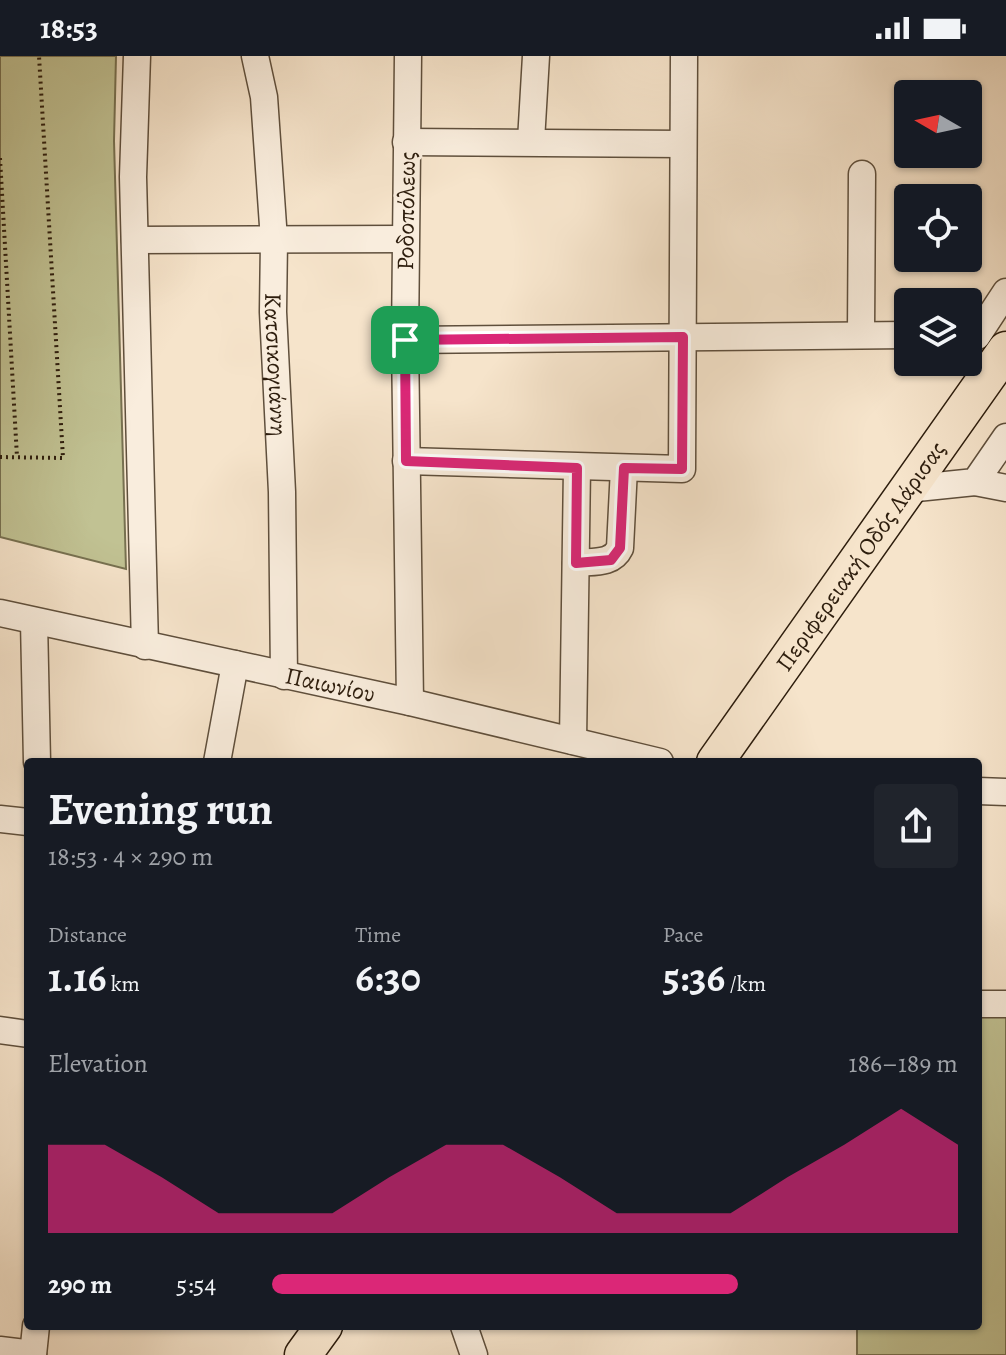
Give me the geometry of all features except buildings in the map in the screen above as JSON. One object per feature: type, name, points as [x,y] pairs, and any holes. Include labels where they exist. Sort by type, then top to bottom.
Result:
[{"type":"highway","name":"Περιφερειακή Οδός Λάρισας","points":[[718,758],[907,489],[984,341]]},
{"type":"highway","points":[[303,1355],[321,1330]]},
{"type":"street","points":[[137,56],[133,177],[145,646]]},
{"type":"street","name":"Κατσικογιάννη","points":[[255,56],[264,97],[274,240],[273,312],[282,492],[284,676]]},
{"type":"street","name":"Ροδοπόλεως","points":[[408,56],[405,340],[410,702]]},
{"type":"street","points":[[531,141],[536,56]]},
{"type":"street","points":[[406,461],[682,469],[684,56]]},
{"type":"street","points":[[406,142],[683,144]]},
{"type":"street","points":[[861,334],[862,174]]},
{"type":"street","points":[[135,240],[405,239]]},
{"type":"street","points":[[1006,292],[984,341],[1006,339]]},
{"type":"street","points":[[405,340],[894,335]]},
{"type":"street","points":[[975,482],[1006,437]]},
{"type":"street","points":[[573,741],[577,468]]},
{"type":"street","points":[[576,563],[611,560],[616,556],[620,548],[624,468]]},
{"type":"street","points":[[907,489],[975,482],[1006,488]]},
{"type":"street","name":"Παιωνίου","points":[[0,613],[410,702],[643,758]]},
{"type":"street","points":[[34,621],[37,758]]},
{"type":"street","points":[[218,758],[235,664]]},
{"type":"street","points":[[982,791],[1006,792]]},
{"type":"street","points":[[0,819],[24,822]]},
{"type":"street","points":[[982,1004],[1006,1004]]},
{"type":"street","points":[[0,1030],[24,1033]]},
{"type":"street","points":[[0,1350],[33,1355],[36,1330]]},
{"type":"street","points":[[465,1330],[474,1355]]},
{"type":"path","points":[[0,457],[63,458],[39,56]]},
{"type":"path","points":[[0,158],[17,457]]},
{"type":"green space","points":[[0,56],[116,56],[114,141],[126,569],[0,537]]},
{"type":"green space","points":[[982,1012],[1006,1012],[1006,1355],[857,1355],[857,1330],[982,1330]]},
{"type":"route","points":[[683,337],[682,469],[624,468],[620,548],[616,556],[611,560],[576,563],[577,468],[406,461],[405,340],[683,337]]}]
